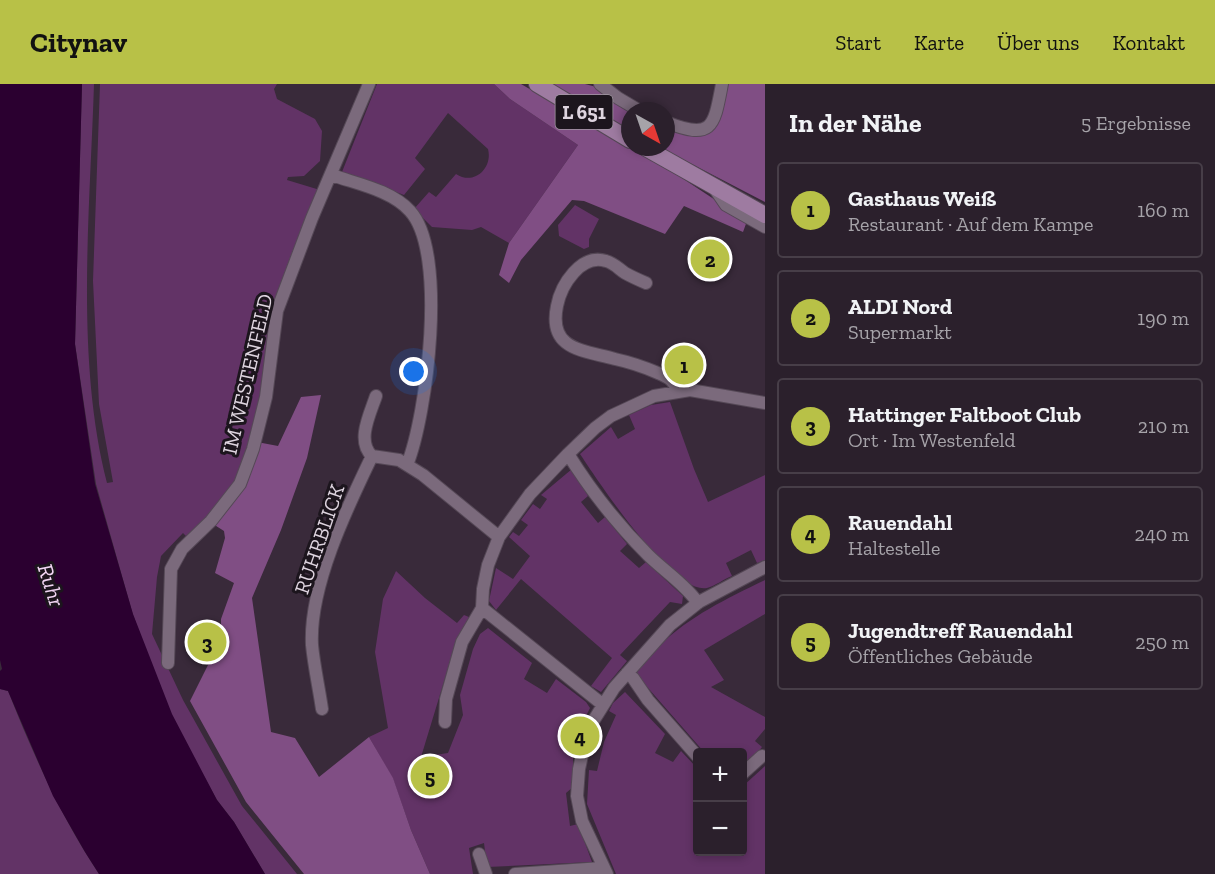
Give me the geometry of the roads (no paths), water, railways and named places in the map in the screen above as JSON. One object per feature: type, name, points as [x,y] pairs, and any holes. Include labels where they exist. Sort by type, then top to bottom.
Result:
[{"type":"main road","name":"L 651","points":[[537,84],[621,135]]},
{"type":"main road","points":[[660,156],[765,215]]},
{"type":"street","name":"IM WESTENFELD","points":[[168,663],[171,569],[182,549],[211,521],[240,484],[253,449],[266,397],[278,311],[312,218],[369,84]]},
{"type":"street","points":[[600,84],[625,102]]},
{"type":"street","points":[[675,125],[694,130],[707,128],[715,119],[722,84]]},
{"type":"street","points":[[332,175],[397,200],[415,217],[425,238],[430,298],[426,388],[417,431],[406,465]]},
{"type":"street","points":[[715,188],[726,205],[765,227]]},
{"type":"street","points":[[646,283],[606,261],[591,260],[571,277],[559,298],[557,329],[563,340],[572,348],[654,371],[671,380],[676,385],[677,391]]},
{"type":"street","points":[[445,722],[446,699],[462,642],[482,608],[488,565],[499,537],[530,494],[568,453],[595,428],[619,412],[654,396],[690,390],[765,403]]},
{"type":"street","points":[[376,396],[364,438],[368,452],[372,456],[399,460],[438,486],[499,537]]},
{"type":"street","points":[[568,453],[590,488],[624,530],[653,560],[692,593],[698,603]]},
{"type":"street","name":"RUHRBLICK","points":[[322,709],[312,645],[317,600],[323,576],[347,511],[372,456]]},
{"type":"street","points":[[515,874],[604,871],[582,821],[577,796],[579,769],[586,737],[602,704],[670,625],[698,603],[765,567]]},
{"type":"street","points":[[482,608],[602,704]]},
{"type":"street","points":[[627,673],[693,751]]},
{"type":"street","points":[[747,770],[762,756]]},
{"type":"street","points":[[479,854],[486,874]]},
{"type":"water","name":"Ruhr","points":[[0,84],[82,84],[75,344],[95,484],[133,614],[172,714],[217,800],[234,822],[265,874],[99,874],[53,796],[8,691],[0,689],[2,669],[0,660]]},
{"type":"place","name":"ALDI Nord","points":[[710,259]]},
{"type":"place","name":"Gasthaus Weiß","points":[[684,365]]},
{"type":"place","name":"Hattinger Faltboot Club","points":[[207,642]]},
{"type":"place","name":"Rauendahl","points":[[580,736]]},
{"type":"place","name":"Jugendtreff Rauendahl","points":[[430,776]]}]
